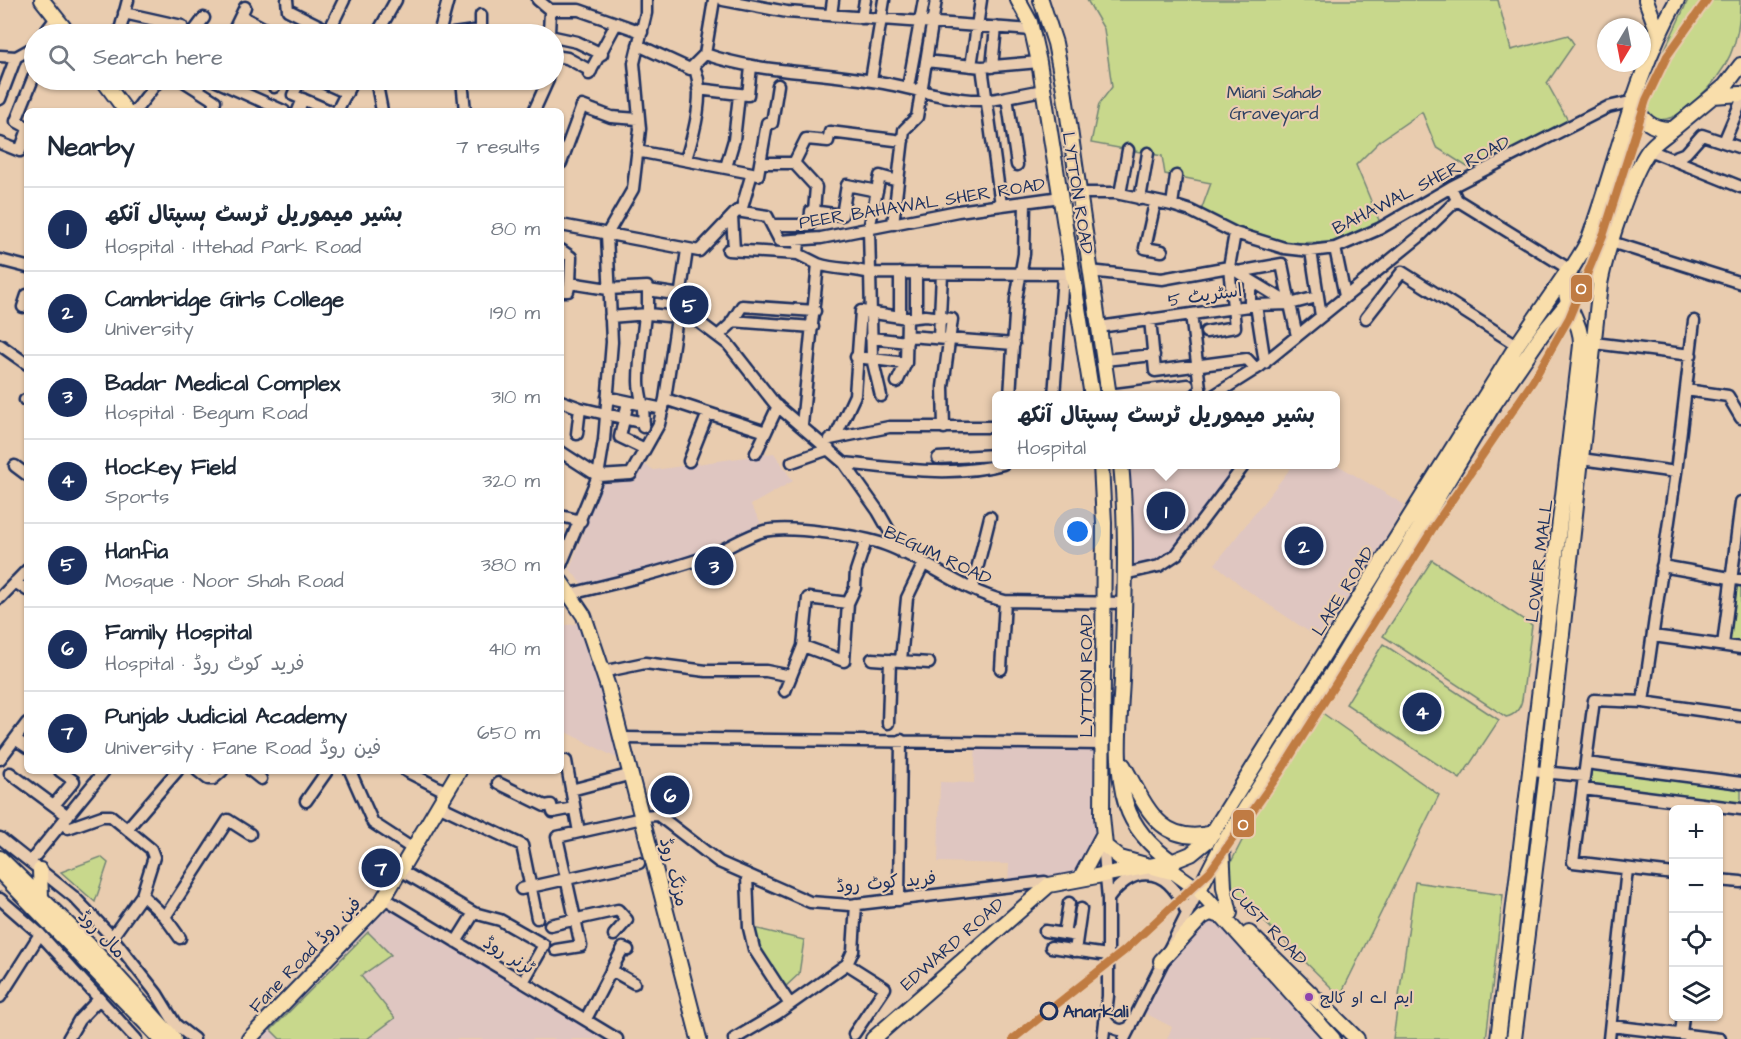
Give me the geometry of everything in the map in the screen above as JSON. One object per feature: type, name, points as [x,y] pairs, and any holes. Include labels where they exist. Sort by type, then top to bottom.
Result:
[{"type":"main road","points":[[42,0],[61,24]]},
{"type":"main road","name":"LYTTON ROAD","points":[[1018,0],[1032,30],[1039,62],[1061,196],[1068,275],[1091,391]]},
{"type":"main road","name":"LYTTON ROAD","points":[[1041,0],[1055,43],[1080,193],[1108,391]]},
{"type":"main road","points":[[1646,0],[1659,35]]},
{"type":"main road","points":[[1569,270],[1589,238],[1634,101],[1659,35],[1677,0]]},
{"type":"main road","points":[[1035,45],[1055,43]]},
{"type":"main road","points":[[1645,156],[1713,96],[1741,65]]},
{"type":"main road","points":[[111,90],[124,108]]},
{"type":"main road","points":[[1713,96],[1741,94]]},
{"type":"main road","points":[[1634,101],[1638,113],[1647,123],[1660,129],[1674,129]]},
{"type":"main road","name":"LOWER MALL","points":[[1515,1039],[1605,258],[1645,156]]},
{"type":"main road","points":[[1201,887],[1222,845],[1334,670],[1492,407],[1542,334],[1605,258]]},
{"type":"main road","name":"LOWER MALL","points":[[1498,1039],[1532,771],[1581,345],[1581,328],[1565,291],[1569,270]]},
{"type":"main road","name":"LAKE ROAD","points":[[1054,883],[1149,864],[1171,862],[1191,854],[1213,833],[1517,345],[1569,270]]},
{"type":"main road","name":"LYTTON ROAD","points":[[1101,469],[1104,603],[1102,837]]},
{"type":"main road","name":"LYTTON ROAD","points":[[1120,744],[1124,603],[1121,469]]},
{"type":"main road","name":"مزنگ روڈ","points":[[565,597],[584,616],[602,672],[632,774],[641,817],[699,1039]]},
{"type":"main road","name":"CUST ROAD","points":[[1120,744],[1123,790],[1134,823],[1143,836],[1201,887],[1333,1039]]},
{"type":"main road","points":[[1120,762],[1143,800],[1165,828],[1191,837],[1213,833]]},
{"type":"main road","name":"Fane Road فین روڈ","points":[[249,1039],[384,898],[457,774]]},
{"type":"main road","points":[[1081,877],[1102,837]]},
{"type":"main road","name":"CUST ROAD","points":[[1102,837],[1105,846],[1114,855],[1175,873],[1201,887]]},
{"type":"main road","points":[[1161,961],[1178,946],[1202,916],[1210,913],[1226,914],[1222,845]]},
{"type":"main road","name":"مال روڈ","points":[[0,858],[41,897],[170,1034]]},
{"type":"main road","points":[[35,866],[41,897]]},
{"type":"main road","name":"مال روڈ","points":[[0,872],[170,1034]]},
{"type":"main road","name":"EDWARD ROAD","points":[[873,1039],[1054,883]]},
{"type":"main road","name":"CUST ROAD","points":[[1226,914],[1358,1039]]},
{"type":"street","points":[[121,24],[128,0]]},
{"type":"street","points":[[383,24],[396,0]]},
{"type":"street","points":[[442,24],[448,0]]},
{"type":"street","points":[[538,0],[550,10],[580,5],[616,24],[642,32]]},
{"type":"street","points":[[564,558],[598,476],[612,342],[607,234],[633,189],[639,119],[634,63],[642,32],[646,0]]},
{"type":"street","points":[[638,45],[690,69],[694,67],[705,54],[714,0]]},
{"type":"street","points":[[723,0],[787,12],[1032,30]]},
{"type":"street","points":[[831,15],[832,0]]},
{"type":"street","points":[[862,18],[865,0]]},
{"type":"street","points":[[871,80],[884,0]]},
{"type":"street","points":[[908,87],[924,0]]},
{"type":"street","points":[[893,224],[904,130],[917,117],[936,0]]},
{"type":"street","points":[[981,0],[977,27],[1001,205]]},
{"type":"street","points":[[334,24],[340,1]]},
{"type":"street","points":[[283,2],[295,14],[314,24]]},
{"type":"street","points":[[549,24],[550,10]]},
{"type":"street","points":[[237,24],[243,11],[259,24]]},
{"type":"street","points":[[124,13],[173,24]]},
{"type":"street","points":[[481,15],[482,24]]},
{"type":"street","points":[[52,24],[56,18]]},
{"type":"street","points":[[200,24],[204,18]]},
{"type":"street","points":[[564,58],[590,73],[616,24]]},
{"type":"street","points":[[982,67],[996,27]]},
{"type":"street","points":[[564,39],[578,42],[602,54]]},
{"type":"street","points":[[0,56],[16,57],[24,53]]},
{"type":"street","points":[[705,54],[737,65],[871,80],[987,102],[1043,90]]},
{"type":"street","points":[[0,99],[16,57]]},
{"type":"street","points":[[926,61],[982,67],[1039,62]]},
{"type":"street","points":[[686,159],[697,126],[698,75],[694,67]]},
{"type":"street","points":[[698,89],[748,95],[751,67]]},
{"type":"street","points":[[637,151],[758,175],[767,123],[772,123],[778,85]]},
{"type":"street","points":[[24,128],[16,121],[28,90]]},
{"type":"street","points":[[137,108],[151,90]]},
{"type":"street","points":[[194,90],[214,106]]},
{"type":"street","points":[[237,90],[277,108]]},
{"type":"street","points":[[295,90],[293,95],[323,108]]},
{"type":"street","points":[[340,90],[347,93]]},
{"type":"street","points":[[339,108],[348,90]]},
{"type":"street","points":[[378,90],[381,108]]},
{"type":"street","points":[[463,90],[465,108]]},
{"type":"street","points":[[535,108],[543,90]]},
{"type":"street","points":[[726,167],[735,140],[739,95]]},
{"type":"street","points":[[1007,97],[1017,165]]},
{"type":"street","points":[[299,108],[303,99]]},
{"type":"street","name":"BAHAWAL SHER ROAD","points":[[1080,193],[1120,194],[1172,205],[1191,211],[1235,233],[1284,248],[1311,251],[1335,248],[1379,229],[1451,187],[1608,107],[1634,101]]},
{"type":"street","points":[[1724,142],[1741,102]]},
{"type":"street","points":[[564,155],[582,106],[611,117],[639,119]]},
{"type":"street","points":[[794,163],[806,139],[828,141],[830,132],[903,141]]},
{"type":"street","points":[[1670,159],[1686,153],[1702,135],[1741,148]]},
{"type":"street","points":[[0,143],[20,151],[24,139]]},
{"type":"street","points":[[1120,194],[1128,150]]},
{"type":"street","points":[[1140,199],[1148,153]]},
{"type":"street","points":[[1645,156],[1670,159],[1741,187]]},
{"type":"street","points":[[736,214],[770,221],[810,225],[816,187],[794,163],[760,163]]},
{"type":"street","points":[[752,173],[736,214],[731,250],[798,254],[836,270],[856,269],[870,273],[1068,275],[1055,391]]},
{"type":"street","points":[[881,396],[872,358],[869,229],[880,176],[898,181]]},
{"type":"street","points":[[1172,205],[1176,176]]},
{"type":"street","points":[[814,211],[842,215],[847,185],[877,191]]},
{"type":"street","points":[[1451,187],[1457,200],[1569,270]]},
{"type":"street","name":"PEER BAHAWAL SHER ROAD","points":[[770,221],[780,241],[799,240],[1061,196]]},
{"type":"street","points":[[1222,391],[1261,366],[1419,237],[1457,200]]},
{"type":"street","points":[[1010,391],[1024,254],[1025,202]]},
{"type":"street","points":[[1155,203],[1144,248],[1162,252]]},
{"type":"street","points":[[564,226],[699,252],[736,214]]},
{"type":"street","points":[[1206,332],[1235,327],[1233,269],[1235,233]]},
{"type":"street","points":[[798,254],[799,240]]},
{"type":"street","points":[[1611,242],[1741,283]]},
{"type":"street","points":[[1335,248],[1345,296]]},
{"type":"street","points":[[564,454],[598,476],[631,474],[659,424],[664,404],[687,250]]},
{"type":"street","points":[[1311,251],[1321,316]]},
{"type":"street","points":[[564,252],[571,257],[570,283],[568,291],[564,291]]},
{"type":"street","points":[[0,260],[24,266]]},
{"type":"street","points":[[802,424],[818,264]]},
{"type":"street","points":[[1090,271],[1162,279],[1282,264],[1297,336]]},
{"type":"street","points":[[1233,269],[1290,304]]},
{"type":"street","points":[[1366,318],[1402,272],[1517,345]]},
{"type":"street","points":[[900,273],[908,317]]},
{"type":"street","points":[[897,382],[906,363],[908,317],[916,273]]},
{"type":"street","points":[[940,317],[942,274]]},
{"type":"street","points":[[1250,280],[1261,366]]},
{"type":"street","points":[[570,283],[608,289],[647,287],[648,290],[681,295]]},
{"type":"street","points":[[564,401],[580,408],[625,418],[644,425],[644,405],[639,383],[642,360],[640,343],[648,290]]},
{"type":"street","name":"اسٹریٹ 5","points":[[1099,327],[1253,305],[1290,304],[1317,297]]},
{"type":"street","points":[[718,336],[742,306],[815,311]]},
{"type":"street","points":[[835,438],[855,395],[861,311],[908,317],[952,319],[944,339],[944,428]]},
{"type":"street","points":[[610,317],[678,312],[728,344],[778,406],[802,424],[844,463],[878,511],[902,553]]},
{"type":"street","points":[[1191,314],[1200,391]]},
{"type":"street","points":[[1150,320],[1155,371],[1246,359],[1261,366]]},
{"type":"street","points":[[732,321],[813,327]]},
{"type":"street","points":[[1643,702],[1676,472],[1694,321]]},
{"type":"street","points":[[871,338],[944,339],[1014,344]]},
{"type":"street","points":[[1594,343],[1691,355]]},
{"type":"street","points":[[0,345],[24,362]]},
{"type":"street","points":[[1104,360],[1154,355]]},
{"type":"street","points":[[856,357],[906,363]]},
{"type":"street","points":[[1141,391],[1188,385]]},
{"type":"street","points":[[1686,390],[1728,396],[1741,418]]},
{"type":"street","points":[[607,398],[644,405],[664,404],[708,413],[766,432]]},
{"type":"street","points":[[628,402],[620,437],[645,449]]},
{"type":"street","points":[[756,453],[778,406]]},
{"type":"street","points":[[577,434],[580,408]]},
{"type":"street","points":[[689,461],[708,413]]},
{"type":"street","points":[[820,441],[889,427],[992,427]]},
{"type":"street","points":[[792,462],[830,449]]},
{"type":"street","points":[[938,458],[992,455]]},
{"type":"street","points":[[1581,459],[1676,472]]},
{"type":"street","points":[[844,463],[930,471],[992,468]]},
{"type":"street","points":[[15,466],[24,473]]},
{"type":"street","points":[[1124,574],[1159,566],[1177,554],[1242,469]]},
{"type":"street","points":[[1723,645],[1736,579],[1741,502]]},
{"type":"street","points":[[564,517],[581,521]]},
{"type":"street","points":[[972,589],[990,517]]},
{"type":"street","name":"BEGUM ROAD","points":[[565,597],[624,582],[707,556],[765,531],[836,534],[886,545],[972,589],[1005,601],[1124,603]]},
{"type":"street","points":[[803,646],[844,661],[848,603],[855,588],[856,572],[866,541]]},
{"type":"street","points":[[888,723],[907,598],[923,565]]},
{"type":"street","points":[[1662,566],[1736,579]]},
{"type":"street","points":[[0,598],[24,573]]},
{"type":"street","points":[[15,582],[24,589]]},
{"type":"street","points":[[785,692],[803,646],[808,598],[848,603]]},
{"type":"street","points":[[1001,669],[1005,601]]},
{"type":"street","points":[[1653,636],[1741,648]]},
{"type":"street","points":[[872,659],[929,663]]},
{"type":"street","points":[[602,672],[645,663],[706,671],[766,671],[791,676]]},
{"type":"street","points":[[1669,873],[1573,862],[1594,700],[1643,702],[1741,716]]},
{"type":"street","points":[[0,759],[24,727]]},
{"type":"street","points":[[621,738],[1103,744]]},
{"type":"street","points":[[15,739],[24,745]]},
{"type":"street","points":[[899,900],[901,740]]},
{"type":"street","points":[[566,761],[579,832]]},
{"type":"street","points":[[1586,764],[1741,783]]},
{"type":"street","points":[[1532,771],[1584,776]]},
{"type":"street","points":[[10,773],[54,806],[68,828],[102,816],[111,816],[151,849],[154,857],[142,895],[112,937]]},
{"type":"street","points":[[54,806],[74,781],[64,774]]},
{"type":"street","points":[[35,866],[65,820],[101,774]]},
{"type":"street","points":[[128,829],[174,774]]},
{"type":"street","points":[[202,774],[208,779],[213,779],[219,774]]},
{"type":"street","points":[[255,774],[261,779]]},
{"type":"street","points":[[306,801],[325,774]]},
{"type":"street","points":[[351,774],[373,823],[413,849]]},
{"type":"street","points":[[412,774],[447,792]]},
{"type":"street","points":[[571,790],[632,774]]},
{"type":"street","points":[[498,783],[545,806],[552,806],[553,812],[574,808]]},
{"type":"street","points":[[1583,789],[1741,809]]},
{"type":"street","points":[[440,806],[522,845],[525,888],[537,918]]},
{"type":"street","name":"فرید کوٹ روڈ","points":[[641,817],[658,815],[719,862],[810,902],[856,904],[1008,885],[1054,883]]},
{"type":"street","points":[[556,950],[581,946],[557,837],[641,817]]},
{"type":"street","points":[[165,917],[228,820],[250,834]]},
{"type":"street","points":[[1102,837],[1108,899],[1106,1020],[1103,1039]]},
{"type":"street","points":[[0,838],[74,897],[112,937],[157,994],[170,1034],[194,1039]]},
{"type":"street","points":[[525,888],[639,863]]},
{"type":"street","points":[[1609,1039],[1627,869]]},
{"type":"street","points":[[400,870],[474,913],[500,920],[544,945],[523,982]]},
{"type":"street","points":[[1108,899],[1116,888],[1130,878],[1153,875],[1173,885],[1187,914]]},
{"type":"street","points":[[747,876],[749,928],[754,949],[789,1003]]},
{"type":"street","points":[[1723,880],[1741,882]]},
{"type":"street","points":[[1124,1039],[1161,961],[1201,887]]},
{"type":"street","points":[[20,891],[4,902],[40,934],[136,1039]]},
{"type":"street","points":[[142,895],[165,917],[180,938]]},
{"type":"street","name":"ٹرنر روڈ","points":[[384,898],[617,1039]]},
{"type":"street","points":[[1064,934],[1069,903]]},
{"type":"street","points":[[734,1039],[847,964],[853,951],[856,904]]},
{"type":"street","points":[[1075,951],[1081,909]]},
{"type":"street","points":[[550,925],[618,910],[627,920],[614,935]]},
{"type":"street","points":[[456,942],[474,913]]},
{"type":"street","points":[[1045,931],[1077,936]]},
{"type":"street","points":[[0,997],[40,934]]},
{"type":"street","points":[[1051,947],[1108,955]]},
{"type":"street","points":[[586,1019],[623,948],[628,950]]},
{"type":"street","points":[[847,964],[885,988],[854,1034]]},
{"type":"street","points":[[611,970],[634,983]]},
{"type":"street","points":[[70,1038],[79,1020],[100,998]]},
{"type":"street","points":[[1106,1020],[1110,1027],[1117,1029],[1124,1030],[1131,1026]]},
{"type":"street","points":[[1681,1034],[1683,1021]]},
{"type":"street","points":[[1611,1026],[1720,1039]]},
{"type":"shaded area","points":[[774,453],[793,481],[751,505],[761,523],[690,556],[584,587],[570,569],[602,480],[633,479],[643,464],[654,470]]},
{"type":"shaded area","points":[[1340,466],[1405,505],[1324,642],[1244,588],[1215,564],[1290,469],[1340,469]]},
{"type":"shaded area","points":[[1125,469],[1238,469],[1187,535],[1165,556],[1142,566],[1128,566]]},
{"type":"shaded area","points":[[581,623],[626,763],[564,731],[564,626]]},
{"type":"shaded area","points":[[976,742],[1103,744],[1104,876],[1008,890],[1009,864],[938,862],[940,782],[974,783]]},
{"type":"shaded area","points":[[1199,890],[1333,1039],[1167,1039],[1172,1027],[1141,1011]]},
{"type":"shaded area","points":[[382,901],[607,1037],[606,1039],[257,1039]]},
{"type":"green space","name":"Miani Sahab Graveyard","points":[[1087,0],[1498,0],[1511,50],[1568,35],[1574,44],[1547,83],[1571,126],[1469,178],[1469,168],[1436,147],[1422,112],[1381,140],[1356,165],[1381,225],[1333,242],[1285,243],[1199,216],[1211,183],[1165,174],[1162,156],[1091,143],[1099,104],[1112,87],[1104,29]]},
{"type":"green space","points":[[1688,0],[1740,0],[1735,43],[1724,67],[1708,89],[1682,112],[1667,119],[1653,120],[1643,108],[1643,96]]},
{"type":"green space","points":[[1432,560],[1532,625],[1522,700],[1519,709],[1512,715],[1506,717],[1383,636]]},
{"type":"green space","points":[[1731,578],[1741,580],[1741,648],[1723,645]]},
{"type":"green space","points":[[1383,644],[1499,720],[1460,779],[1346,704]]},
{"type":"green space","points":[[1311,705],[1439,795],[1340,996],[1222,880]]},
{"type":"green space","points":[[1590,767],[1741,787],[1741,805],[1588,784]]},
{"type":"green space","points":[[101,857],[108,863],[95,902],[61,872]]},
{"type":"green space","points":[[1415,882],[1503,895],[1486,1039],[1393,1039]]},
{"type":"green space","points":[[754,928],[804,940],[799,974],[785,987],[757,947]]},
{"type":"green space","points":[[368,932],[391,955],[361,976],[395,1018],[367,1039],[280,1039],[271,1030]]},
{"type":"transit line","name":"O","points":[[1013,1039],[1124,951],[1210,871],[1281,771],[1435,525],[1533,381],[1569,318],[1604,233],[1646,100],[1667,56],[1707,0]]},
{"type":"place","name":"Hanfia","points":[[689,305]]},
{"type":"place","name":"بشیر میموریل ٹرسٹ ہسپتال آنکھ","points":[[1166,511]]},
{"type":"place","name":"Cambridge Girls College","points":[[1304,546]]},
{"type":"place","name":"Badar Medical Complex","points":[[714,566]]},
{"type":"place","name":"Hockey Field","points":[[1422,712]]},
{"type":"place","name":"Family Hospital","points":[[670,795]]},
{"type":"place","name":"Punjab Judicial Academy","points":[[381,868]]},
{"type":"place","name":"ایم اے او کالج","points":[[1309,997]]},
{"type":"place","name":"Anarkali","points":[[1049,1011]]}]
